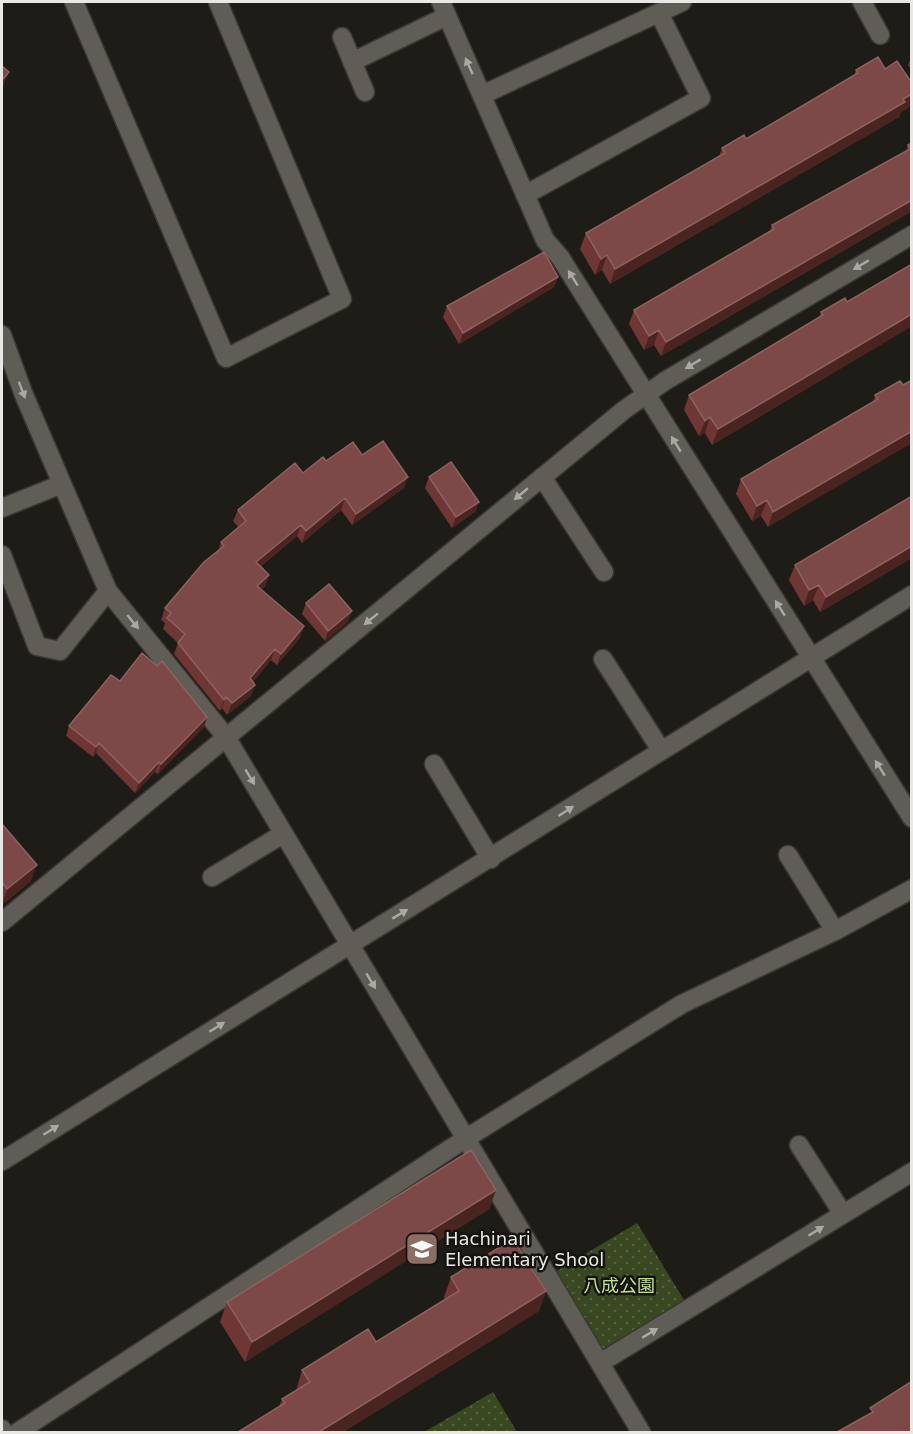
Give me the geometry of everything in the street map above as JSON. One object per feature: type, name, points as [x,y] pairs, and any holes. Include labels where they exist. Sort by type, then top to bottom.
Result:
[{"type":"street","points":[[74,2],[226,358],[342,299],[218,2]]},
{"type":"street","points":[[482,95],[682,2]]},
{"type":"street","points":[[862,2],[880,35]]},
{"type":"street","points":[[352,62],[444,9],[544,240],[560,257],[912,818]]},
{"type":"street","points":[[525,195],[700,98],[659,13]]},
{"type":"street","points":[[342,37],[364,92]]},
{"type":"street","points":[[2,922],[542,477],[645,395],[912,235]]},
{"type":"street","points":[[2,335],[108,591],[226,737],[641,1432]]},
{"type":"street","points":[[542,477],[604,572]]},
{"type":"street","points":[[2,508],[62,484]]},
{"type":"street","points":[[2,555],[37,646],[60,651],[108,591]]},
{"type":"street","points":[[2,1161],[491,859],[661,750],[912,595]]},
{"type":"street","points":[[603,659],[661,750]]},
{"type":"street","points":[[434,764],[491,859]]},
{"type":"street","points":[[212,877],[283,834]]},
{"type":"street","points":[[788,855],[835,931]]},
{"type":"street","points":[[18,1432],[465,1139],[682,1004],[835,931],[912,889]]},
{"type":"street","points":[[799,1145],[843,1214]]},
{"type":"street","points":[[600,1363],[912,1172]]},
{"type":"green space","name":"八成公園","points":[[637,1223],[684,1300],[602,1350],[555,1272]]},
{"type":"green space","points":[[493,1392],[517,1432],[424,1432]]},
{"type":"building","points":[[878,57],[885,69],[897,61],[912,81],[912,94],[903,99],[905,102],[615,269],[607,255],[601,259],[586,233],[725,153],[722,148],[744,135],[746,139],[858,73],[856,70]]},
{"type":"building","points":[[2,66],[9,72],[2,80]]},
{"type":"building","points":[[912,143],[912,200],[666,342],[659,330],[649,336],[634,310],[774,229],[772,225],[910,149],[908,145]]},
{"type":"building","points":[[544,252],[558,277],[463,333],[447,306]]},
{"type":"building","points":[[912,264],[912,314],[718,429],[710,417],[705,421],[689,395],[823,315],[821,312],[845,298],[847,302]]},
{"type":"building","points":[[912,380],[912,431],[773,512],[767,500],[757,506],[741,479],[878,399],[875,395],[900,381],[903,385]]},
{"type":"building","points":[[383,441],[408,477],[356,514],[345,498],[306,531],[301,525],[256,562],[269,575],[257,586],[304,626],[281,654],[275,649],[250,678],[255,685],[232,703],[226,697],[224,700],[178,643],[185,634],[167,618],[171,613],[165,608],[204,562],[224,546],[221,542],[246,521],[238,510],[295,463],[303,473],[323,457],[326,461],[353,442],[362,455]]},
{"type":"building","points":[[451,462],[479,502],[456,517],[429,477]]},
{"type":"building","points":[[912,496],[912,546],[826,597],[819,585],[809,590],[795,565]]},
{"type":"building","points":[[329,584],[352,611],[328,631],[306,603]]},
{"type":"building","points":[[142,653],[157,666],[162,661],[207,717],[139,783],[99,743],[96,747],[69,726],[111,675],[120,681]]},
{"type":"building","points":[[2,824],[37,865],[7,889],[2,882]]},
{"type":"building","points":[[471,1150],[496,1190],[252,1342],[227,1302]]},
{"type":"building","points":[[513,1239],[546,1291],[319,1432],[238,1432],[285,1403],[282,1399],[310,1382],[302,1370],[368,1329],[376,1342],[459,1291],[451,1277]]},
{"type":"building","points":[[912,1381],[912,1432],[837,1432],[873,1412],[870,1408]]},
{"type":"place","name":"Hachinari Elementary Shool","points":[[422,1249]]}]
